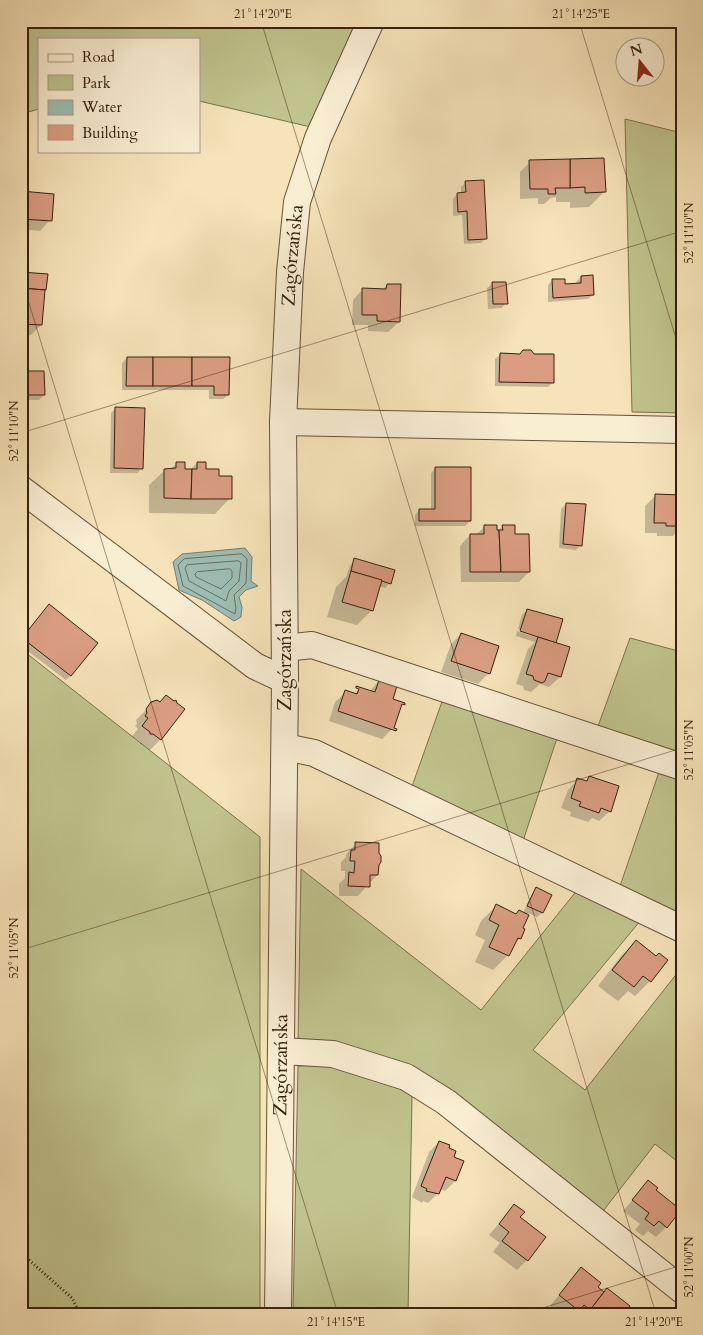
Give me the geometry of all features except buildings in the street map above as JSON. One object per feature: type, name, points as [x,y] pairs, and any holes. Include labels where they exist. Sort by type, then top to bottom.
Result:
[{"type":"street","name":"Zagórzańska","points":[[278,1314],[286,648],[283,422],[290,272],[297,202],[318,138],[371,21]]},
{"type":"street","points":[[283,422],[682,430]]},
{"type":"street","points":[[21,489],[255,666],[285,680]]},
{"type":"street","points":[[286,648],[312,645],[682,767]]},
{"type":"street","points":[[285,747],[314,753],[682,929]]},
{"type":"street","points":[[282,1051],[333,1054],[406,1077],[446,1102],[682,1290]]},
{"type":"path","points":[[21,1253],[72,1298],[80,1314]]},
{"type":"green space","points":[[21,21],[360,21],[315,128],[200,101],[200,38],[38,38],[38,109],[21,114]]},
{"type":"green space","points":[[625,119],[682,133],[682,413],[632,412]]},
{"type":"green space","points":[[630,638],[682,652],[682,760],[597,729]]},
{"type":"green space","points":[[21,649],[260,837],[260,1314],[21,1314]]},
{"type":"green space","points":[[444,696],[558,735],[522,844],[410,792]]},
{"type":"green space","points":[[660,769],[682,777],[682,918],[619,889]]},
{"type":"green space","points":[[301,869],[481,1010],[578,889],[641,920],[533,1050],[585,1090],[682,967],[682,1165],[655,1144],[600,1215],[412,1072],[298,1042]]},
{"type":"green space","points":[[298,1066],[343,1066],[385,1080],[412,1096],[408,1314],[293,1314]]},
{"type":"water","points":[[245,548],[252,557],[251,581],[258,586],[246,590],[239,597],[242,607],[241,617],[234,621],[202,600],[179,590],[173,562],[182,554]]}]
